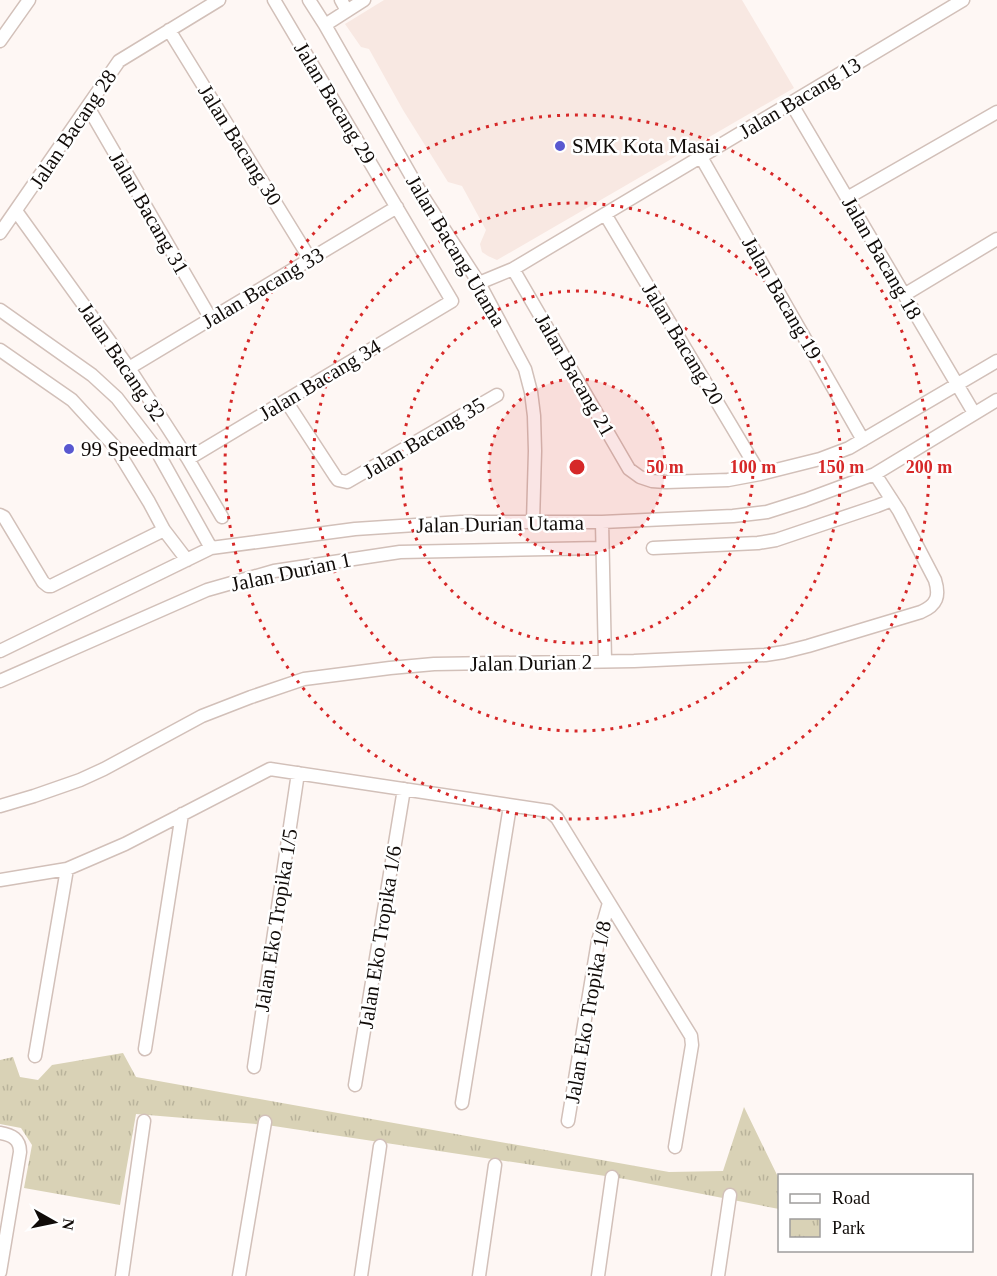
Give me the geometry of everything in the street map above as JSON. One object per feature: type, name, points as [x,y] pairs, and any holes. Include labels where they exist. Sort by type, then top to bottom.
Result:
[{"type":"street","points":[[0,41],[29,0]]},
{"type":"street","name":"Jalan Bacang 28","points":[[0,233],[119,61],[219,0]]},
{"type":"street","name":"Jalan Bacang 29","points":[[274,0],[452,301]]},
{"type":"street","name":"Jalan Bacang Utama","points":[[309,0],[422,195],[479,283],[525,369],[534,416],[533,522]]},
{"type":"street","points":[[325,25],[344,5],[364,0]]},
{"type":"street","name":"Jalan Bacang 13","points":[[479,283],[513,269],[963,0]]},
{"type":"street","name":"Jalan Bacang 30","points":[[169,30],[310,259]]},
{"type":"street","name":"Jalan Bacang 18","points":[[791,103],[974,413]]},
{"type":"street","name":"Jalan Bacang 31","points":[[88,107],[211,319]]},
{"type":"street","points":[[847,198],[997,112]]},
{"type":"street","name":"Jalan Bacang 19","points":[[701,157],[863,440]]},
{"type":"street","name":"Jalan Bacang 33","points":[[129,368],[397,207]]},
{"type":"street","name":"Jalan Bacang 32","points":[[16,211],[129,368],[188,459],[222,517]]},
{"type":"street","name":"Jalan Bacang 20","points":[[605,214],[760,474]]},
{"type":"street","points":[[904,295],[997,239]]},
{"type":"street","name":"Jalan Bacang 21","points":[[513,269],[629,469],[652,482],[728,480],[760,474]]},
{"type":"street","name":"Jalan Bacang 34","points":[[188,459],[452,301]]},
{"type":"street","points":[[0,310],[92,375],[117,398],[154,446],[211,548]]},
{"type":"street","points":[[0,350],[72,400],[109,440],[116,448],[164,530],[187,560]]},
{"type":"street","points":[[760,474],[820,459],[849,448],[997,361]]},
{"type":"street","name":"Jalan Bacang 35","points":[[286,401],[335,476],[342,482],[347,482],[497,395]]},
{"type":"street","name":"Jalan Durian Utama","points":[[0,651],[211,548],[355,529],[461,522],[602,522],[733,516],[767,512],[875,474],[997,400]]},
{"type":"street","name":"Jalan Durian 2","points":[[0,806],[80,780],[202,716],[304,679],[434,664],[765,655],[784,652],[921,612],[930,608],[936,600],[938,591],[935,580],[899,511],[875,474]]},
{"type":"street","points":[[653,548],[758,543],[776,540],[892,500]]},
{"type":"street","points":[[0,515],[43,582],[48,586],[164,530]]},
{"type":"street","points":[[602,522],[604,661]]},
{"type":"street","name":"Jalan Durian 1","points":[[0,681],[207,590],[274,571],[400,552],[602,548]]},
{"type":"street","points":[[0,880],[67,869],[125,844],[267,770],[275,769],[546,811],[555,815],[692,1039],[675,1147]]},
{"type":"street","name":"Jalan Eko Tropika 1/5","points":[[254,1067],[298,773]]},
{"type":"street","name":"Jalan Eko Tropika 1/6","points":[[355,1085],[404,789]]},
{"type":"street","points":[[462,1103],[510,806]]},
{"type":"street","points":[[145,1048],[182,814]]},
{"type":"street","points":[[35,1056],[67,869]]},
{"type":"street","name":"Jalan Eko Tropika 1/8","points":[[568,1121],[598,941],[609,903]]},
{"type":"street","points":[[122,1276],[144,1121]]},
{"type":"street","points":[[239,1276],[265,1122]]},
{"type":"street","points":[[0,1133],[11,1136],[20,1147],[0,1272]]},
{"type":"street","points":[[361,1276],[380,1146]]},
{"type":"street","points":[[479,1276],[495,1165]]},
{"type":"street","points":[[598,1276],[612,1177]]},
{"type":"street","points":[[718,1276],[730,1195]]},
{"type":"shaded area","name":"SMK Kota Masai","points":[[384,0],[742,0],[794,88],[497,260],[482,252],[480,244],[486,230],[462,186],[448,182],[403,110],[369,49],[361,47],[345,24]]},
{"type":"green space","points":[[123,1053],[136,1077],[669,1172],[723,1171],[744,1107],[778,1177],[778,1209],[625,1179],[267,1125],[136,1114],[120,1205],[24,1188],[32,1145],[21,1128],[0,1124],[0,1060],[13,1057],[20,1077],[38,1080],[52,1065]]},
{"type":"place","name":"SMK Kota Masai","points":[[560,146]]},
{"type":"place","name":"99 Speedmart","points":[[69,449]]}]
